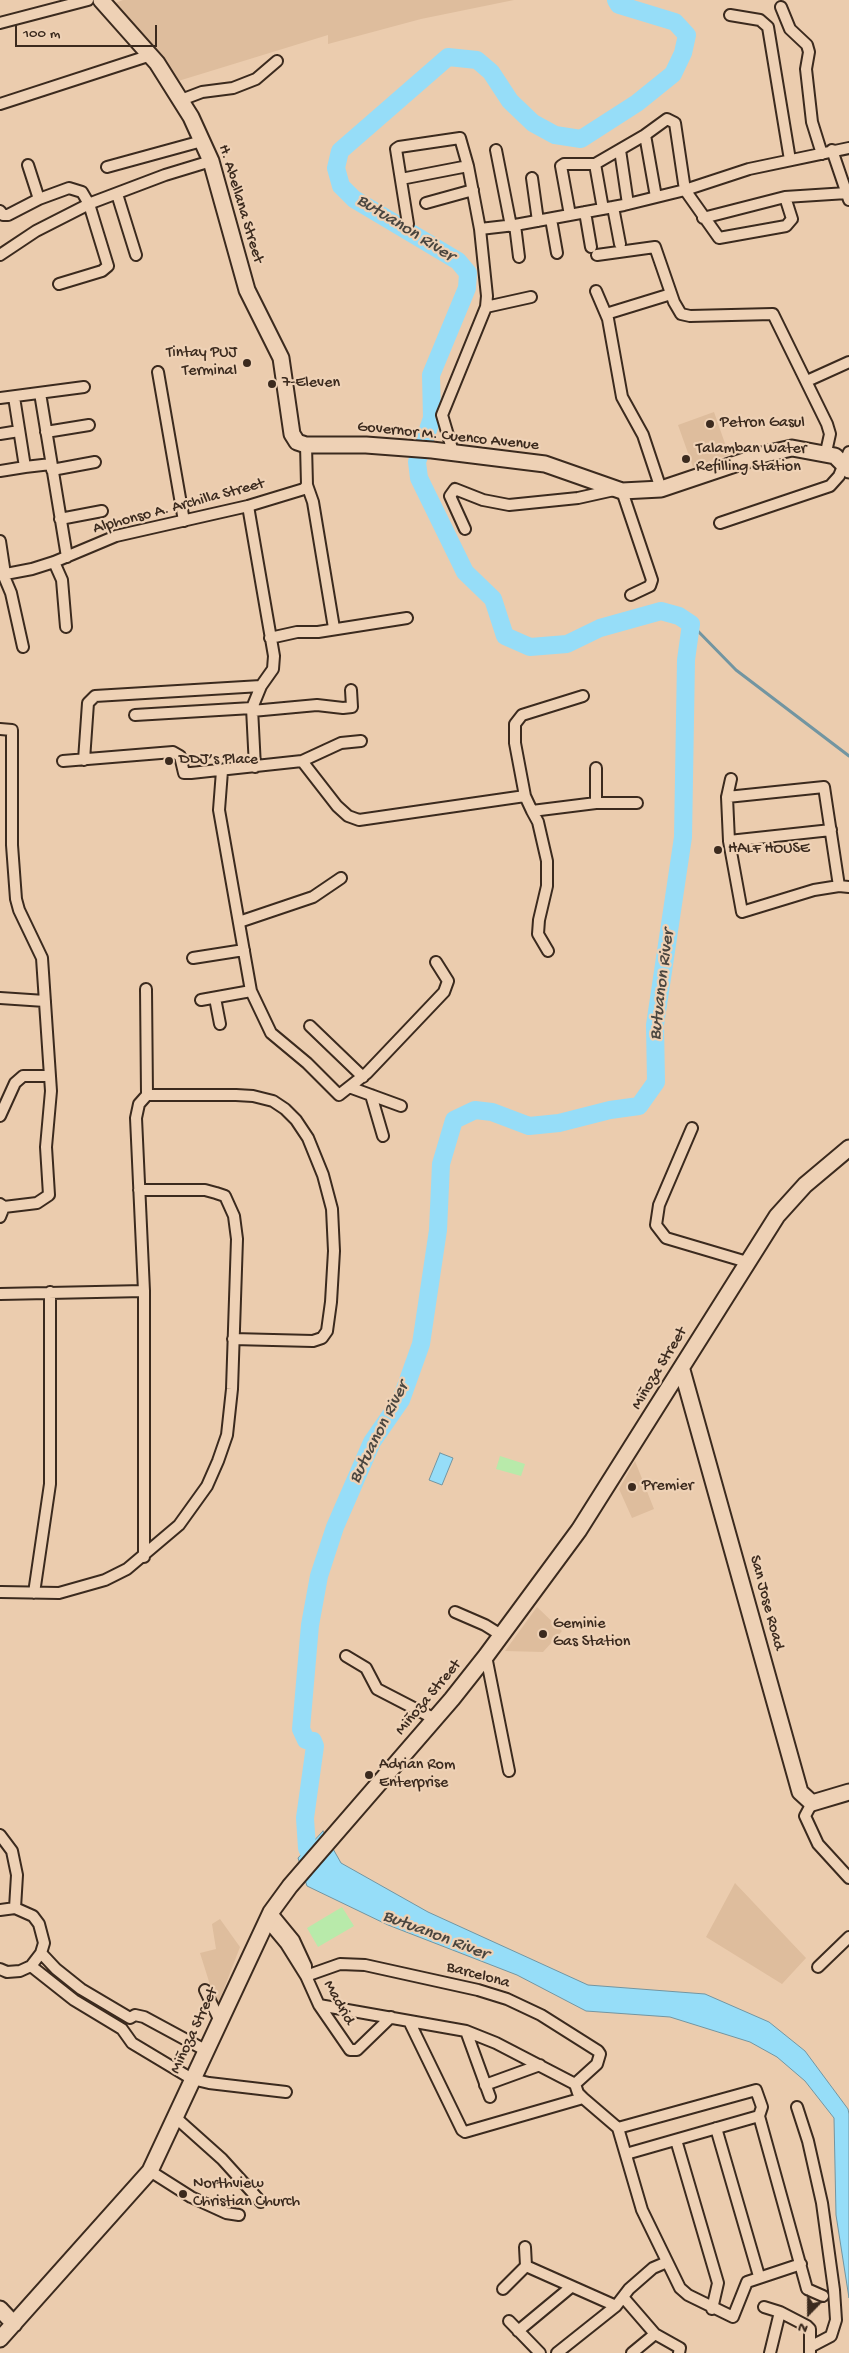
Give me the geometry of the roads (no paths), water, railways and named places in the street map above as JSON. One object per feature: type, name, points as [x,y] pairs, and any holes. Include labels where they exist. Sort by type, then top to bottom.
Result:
[{"type":"main road","name":"H. Abellana Street","points":[[102,0],[151,55],[181,100],[211,161],[247,290],[281,358],[292,434],[301,443]]},
{"type":"main road","name":"Governor M. Cuenco Avenue","points":[[301,443],[432,450],[545,464],[618,490],[661,489],[792,448],[826,452],[847,462]]},
{"type":"main road","name":"Miñoza Street","points":[[0,2339],[150,2171],[268,1916],[290,1886],[435,1719],[486,1656],[579,1530],[682,1370],[715,1312],[777,1216],[795,1196],[849,1148]]},
{"type":"main road","name":"San Jose Road","points":[[682,1370],[791,1767],[800,1792],[812,1803]]},
{"type":"main road","points":[[812,1803],[849,1792]]},
{"type":"main road","points":[[0,2309],[14,2324]]},
{"type":"street","points":[[0,24],[88,0]]},
{"type":"street","points":[[781,7],[790,29],[808,45],[809,52],[806,69],[812,122],[822,154]]},
{"type":"street","points":[[730,15],[760,20],[768,27],[790,160]]},
{"type":"street","points":[[0,104],[151,55]]},
{"type":"street","points":[[181,100],[202,92],[232,88],[256,79],[277,61]]},
{"type":"street","points":[[570,215],[561,166],[564,164],[595,164],[645,135],[666,119],[675,123],[686,190],[703,218],[719,238],[786,226],[792,219],[785,197]]},
{"type":"street","points":[[645,135],[656,197]]},
{"type":"street","points":[[408,224],[396,151],[399,147],[460,138],[473,190],[487,280],[486,307],[442,415],[453,452]]},
{"type":"street","points":[[107,167],[202,141]]},
{"type":"street","points":[[480,229],[513,226],[628,204],[686,190],[735,173],[822,154],[832,150],[849,148]]},
{"type":"street","points":[[496,150],[519,257]]},
{"type":"street","points":[[620,150],[628,204]]},
{"type":"street","points":[[703,218],[785,197],[848,196],[832,150]]},
{"type":"street","points":[[0,255],[36,231],[89,204],[165,175],[211,161]]},
{"type":"street","points":[[595,164],[620,244]]},
{"type":"street","points":[[28,165],[39,199]]},
{"type":"street","points":[[401,179],[468,166]]},
{"type":"street","points":[[532,178],[538,221]]},
{"type":"street","points":[[0,211],[4,215],[8,215],[39,199],[69,188],[82,192],[89,204],[108,266],[102,271],[59,284]]},
{"type":"street","points":[[426,203],[473,190]]},
{"type":"street","points":[[117,194],[136,255]]},
{"type":"street","points":[[585,212],[594,251],[655,246],[671,294],[681,314],[690,316],[772,314],[828,424],[830,434],[826,452]]},
{"type":"street","points":[[551,218],[557,253]]},
{"type":"street","points":[[596,291],[606,314],[622,396],[643,435],[661,489]]},
{"type":"street","points":[[606,314],[671,294]]},
{"type":"street","points":[[486,307],[531,297]]},
{"type":"street","points":[[807,381],[849,362]]},
{"type":"street","points":[[158,372],[184,521]]},
{"type":"street","points":[[0,398],[84,387]]},
{"type":"street","points":[[40,393],[67,556]]},
{"type":"street","points":[[14,397],[25,467]]},
{"type":"street","points":[[46,432],[89,425]]},
{"type":"street","points":[[0,434],[19,431]]},
{"type":"street","points":[[301,443],[334,628]]},
{"type":"street","points":[[0,471],[25,467],[51,467],[95,462]]},
{"type":"street","points":[[720,523],[830,486],[839,476],[847,462]]},
{"type":"street","name":"Alphonso A. Archilla Street","points":[[3,574],[54,562],[116,536],[248,506],[304,489],[307,485]]},
{"type":"street","points":[[465,529],[450,496],[454,489],[484,500],[510,505],[578,498],[618,490],[652,580],[650,586],[631,595]]},
{"type":"street","points":[[248,506],[274,656],[273,669],[261,686],[252,709],[255,767]]},
{"type":"street","points":[[60,519],[102,511]]},
{"type":"street","points":[[0,541],[3,574],[12,593],[23,647]]},
{"type":"street","points":[[54,562],[62,580],[66,627]]},
{"type":"street","points":[[270,638],[407,618]]},
{"type":"street","points":[[84,760],[88,703],[95,696],[261,686]]},
{"type":"street","points":[[135,715],[317,705],[344,708],[352,707],[351,690]]},
{"type":"street","points":[[548,951],[538,934],[539,920],[547,886],[546,862],[538,822],[525,796],[515,743],[515,724],[522,715],[583,696]]},
{"type":"street","points":[[0,729],[12,730],[12,844],[16,899],[19,910],[42,958],[50,1076],[46,1147],[49,1195],[37,1203],[1,1210]]},
{"type":"street","points":[[63,761],[173,752],[180,756],[184,773],[222,771],[302,761],[341,744],[361,741]]},
{"type":"street","points":[[302,761],[337,806],[348,816],[359,820],[525,796]]},
{"type":"street","points":[[596,768],[596,803]]},
{"type":"street","points":[[222,771],[219,810],[251,991],[271,1033],[307,1063],[339,1095],[362,1077],[444,992],[448,981],[436,962]]},
{"type":"street","points":[[727,797],[824,787],[831,830],[844,887],[814,890],[742,912],[729,841],[727,797],[731,779]]},
{"type":"street","points":[[532,811],[596,803],[637,803]]},
{"type":"street","points":[[729,841],[831,830]]},
{"type":"street","points":[[239,922],[313,897],[341,878]]},
{"type":"street","points":[[193,958],[244,950]]},
{"type":"street","points":[[146,989],[147,1096]]},
{"type":"street","points":[[201,1000],[251,991]]},
{"type":"street","points":[[0,998],[45,1001]]},
{"type":"street","points":[[215,998],[220,1024]]},
{"type":"street","points":[[310,1026],[362,1077]]},
{"type":"street","points":[[0,1116],[15,1084],[23,1076],[50,1076]]},
{"type":"street","points":[[349,1087],[401,1106]]},
{"type":"street","points":[[144,1557],[144,1291],[136,1118],[140,1100],[147,1096],[236,1095],[253,1096],[273,1101],[296,1120],[308,1138],[324,1175],[332,1209],[334,1251],[332,1295],[327,1331],[322,1338],[314,1341],[233,1339]]},
{"type":"street","points":[[371,1095],[383,1136]]},
{"type":"street","points":[[692,1128],[659,1205],[656,1225],[666,1238],[747,1262]]},
{"type":"street","points":[[1,1592],[60,1593],[82,1588],[127,1570],[179,1525],[192,1510],[207,1486],[227,1435],[230,1411],[237,1239],[231,1205],[225,1196],[205,1190],[139,1190]]},
{"type":"street","points":[[0,1294],[144,1291]]},
{"type":"street","points":[[34,1593],[50,1484],[50,1292]]},
{"type":"street","points":[[454,1612],[485,1625],[501,1635]]},
{"type":"street","points":[[346,1656],[366,1668],[377,1690],[435,1719]]},
{"type":"street","points":[[486,1656],[509,1771]]},
{"type":"street","points":[[812,1803],[805,1816],[818,1844],[849,1878]]},
{"type":"street","points":[[0,1835],[12,1851],[18,1875],[15,1908]]},
{"type":"street","points":[[0,1910],[15,1908],[33,1916],[40,1924],[44,1943],[41,1953],[31,1966],[20,1971],[7,1972],[0,1969]]},
{"type":"street","name":"Madrid","points":[[268,1916],[294,1940],[306,1966],[306,1976],[319,2005],[344,2045],[350,2050],[357,2050],[391,2017]]},
{"type":"street","points":[[818,1967],[849,1937]]},
{"type":"street","points":[[41,1953],[56,1970],[81,1989],[130,2018]]},
{"type":"street","name":"Barcelona","points":[[306,1976],[331,1966],[359,1964],[478,1990],[507,1999],[541,2015],[594,2047],[600,2054],[597,2064],[576,2084]]},
{"type":"street","points":[[31,1966],[74,2000],[122,2029],[132,2043],[192,2078],[209,2083],[286,2092]]},
{"type":"street","points":[[205,1990],[219,2019]]},
{"type":"street","points":[[319,2005],[466,2031],[576,2084],[578,2092],[583,2098],[618,2128],[642,2210],[680,2288],[688,2296],[712,2309],[733,2317],[747,2282],[759,2276],[801,2264]]},
{"type":"street","points":[[122,2029],[130,2018],[135,2015],[144,2017],[205,2050]]},
{"type":"street","points":[[409,2021],[462,2130],[465,2132],[583,2098]]},
{"type":"street","points":[[466,2031],[490,2096]]},
{"type":"street","points":[[485,2085],[540,2065]]},
{"type":"street","points":[[618,2128],[753,2090],[758,2093],[762,2106],[759,2116],[807,2289],[823,2296]]},
{"type":"street","points":[[764,2307],[780,2312],[807,2326],[810,2350],[831,2336],[836,2320],[824,2212],[808,2141],[797,2107]]},
{"type":"street","points":[[626,2154],[759,2116]]},
{"type":"street","points":[[175,2117],[222,2159],[261,2202]]},
{"type":"street","points":[[716,2128],[759,2276]]},
{"type":"street","points":[[676,2140],[718,2283],[712,2309]]},
{"type":"street","points":[[150,2171],[191,2197],[226,2213],[239,2215]]},
{"type":"street","points":[[503,2289],[526,2266],[525,2247]]},
{"type":"street","points":[[557,2353],[616,2306],[629,2289],[653,2268],[667,2262]]},
{"type":"street","points":[[526,2266],[616,2306]]},
{"type":"street","points":[[518,2331],[571,2287]]},
{"type":"street","points":[[623,2297],[655,2334],[680,2348],[679,2353]]},
{"type":"street","points":[[770,2353],[780,2312]]},
{"type":"street","points":[[509,2320],[540,2353]]},
{"type":"street","points":[[632,2353],[655,2334]]},
{"type":"water","points":[[440,1453],[453,1458],[442,1485],[429,1480]]},
{"type":"water","points":[[323,1831],[341,1863],[428,1912],[588,1985],[705,1994],[769,2022],[805,2051],[848,2109],[849,2114],[849,2298],[836,2215],[834,2118],[805,2081],[777,2057],[750,2042],[670,2017],[586,2011],[517,1975],[388,1925],[307,1886],[298,1858]]},
{"type":"waterway","name":"Butuanon River","points":[[317,1870],[307,1848],[305,1818],[315,1746],[313,1741],[306,1740],[301,1729],[310,1625],[319,1576],[335,1527],[372,1442],[401,1400],[421,1344],[438,1230],[441,1164],[454,1120],[475,1110],[492,1112],[529,1126],[559,1123],[610,1110],[639,1106],[656,1082],[655,1025],[683,837],[686,660],[691,624],[679,616],[661,611],[600,628],[567,644],[530,647],[505,636],[493,599],[465,572],[419,478],[417,462],[432,418],[431,375],[467,288],[468,273],[458,261],[354,199],[341,186],[336,168],[340,151],[448,57],[477,60],[491,72],[510,101],[533,123],[555,135],[581,139],[637,103],[673,74],[683,53],[687,35],[675,22],[619,5],[616,0]]},
{"type":"waterway","points":[[691,624],[736,670],[849,756]]},
{"type":"place","name":"Tintay PUJ Terminal","points":[[247,363]]},
{"type":"place","name":"7-Eleven","points":[[272,384]]},
{"type":"place","name":"Petron Gasul","points":[[710,424]]},
{"type":"place","name":"Talamban Water Refilling Station","points":[[686,459]]},
{"type":"place","name":"DDJ’s Place","points":[[169,761]]},
{"type":"place","name":"HALF HOUSE","points":[[718,850]]},
{"type":"place","name":"Premier","points":[[632,1487]]},
{"type":"place","name":"Geminie Gas Station","points":[[543,1634]]},
{"type":"place","name":"Adrian Rom Enterprise","points":[[369,1775]]},
{"type":"place","name":"Northview Christian Church","points":[[183,2194]]}]
